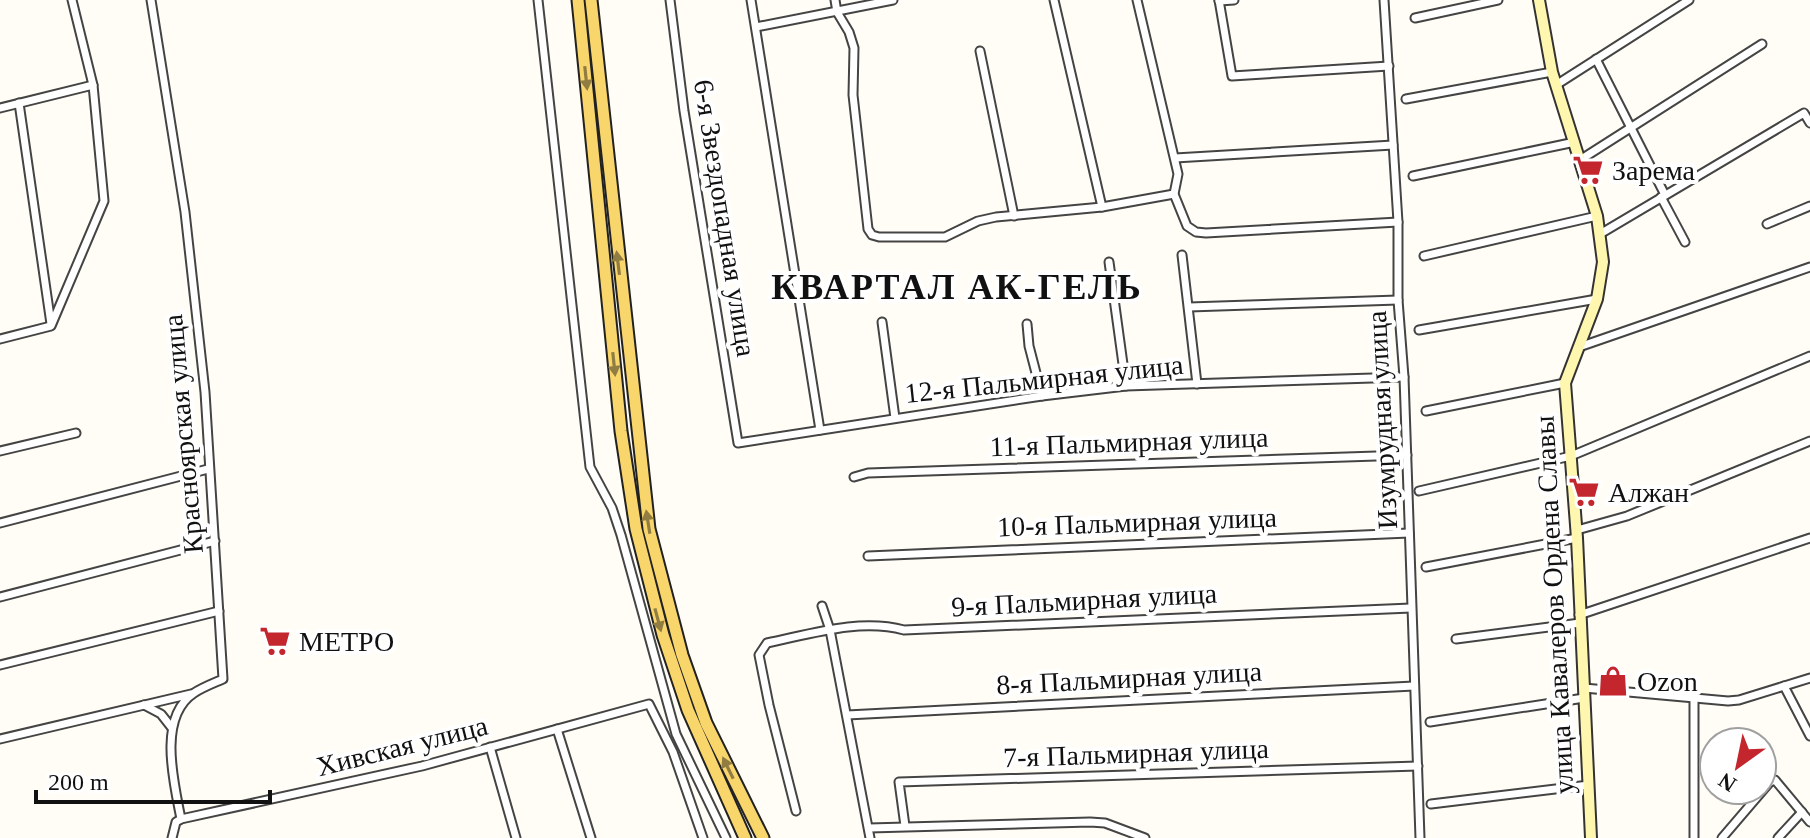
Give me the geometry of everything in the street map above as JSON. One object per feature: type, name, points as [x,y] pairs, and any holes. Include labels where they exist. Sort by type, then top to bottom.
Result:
[{"type":"main road","points":[[578,0],[611,339],[627,483],[636,529],[663,635],[683,697],[745,838]]},
{"type":"main road","points":[[591,0],[649,529],[682,655],[706,723],[763,838]]},
{"type":"street","points":[[51,326],[104,201],[93,85],[72,0]]},
{"type":"street","name":"Красноярская улица","points":[[151,0],[185,212],[205,392],[223,679],[191,694],[172,729],[170,765],[181,819]]},
{"type":"street","points":[[538,0],[590,467],[612,508],[621,535],[676,734],[726,838]]},
{"type":"street","name":"6-я Звездопадная улица","points":[[670,0],[684,111],[738,443]]},
{"type":"street","points":[[751,0],[820,430]]},
{"type":"street","points":[[835,0],[837,12],[854,48],[853,95],[868,229],[872,235],[945,237],[978,221],[1102,207],[1174,194]]},
{"type":"street","points":[[756,27],[893,0]]},
{"type":"street","points":[[1054,0],[1102,207]]},
{"type":"street","points":[[1137,0],[1175,158],[1178,174],[1174,194],[1187,226],[1196,232],[1206,233],[1398,222]]},
{"type":"street","points":[[1234,0],[1219,0],[1232,76],[1389,66]]},
{"type":"street","name":"Изумрудная улица","points":[[1384,0],[1398,222],[1398,300],[1404,377],[1420,838]]},
{"type":"street","points":[[1415,18],[1498,0]]},
{"type":"street","points":[[1556,85],[1689,0]]},
{"type":"street","name":"улица Кавалеров Ордена Славы","points":[[1541,2],[1552,72],[1597,216],[1603,262],[1597,299],[1565,383],[1577,534],[1591,838]]},
{"type":"street","points":[[1580,160],[1762,44]]},
{"type":"street","points":[[980,51],[1014,216]]},
{"type":"street","points":[[1596,59],[1632,127],[1685,242]]},
{"type":"street","points":[[1406,99],[1552,72]]},
{"type":"street","points":[[0,108],[93,85]]},
{"type":"street","points":[[19,103],[51,326]]},
{"type":"street","points":[[1600,234],[1804,113],[1810,123]]},
{"type":"street","points":[[1413,176],[1575,142]]},
{"type":"street","points":[[1175,158],[1393,145]]},
{"type":"street","points":[[1767,224],[1810,206]]},
{"type":"street","points":[[1424,256],[1597,216]]},
{"type":"street","points":[[1182,255],[1197,384]]},
{"type":"street","points":[[1109,262],[1126,386]]},
{"type":"street","points":[[1579,347],[1810,267]]},
{"type":"street","points":[[1419,330],[1597,299]]},
{"type":"street","points":[[1189,307],[1398,300]]},
{"type":"street","points":[[882,322],[895,418]]},
{"type":"street","points":[[1027,324],[1029,346],[1042,396]]},
{"type":"street","points":[[0,339],[51,326]]},
{"type":"street","points":[[1419,491],[1571,456],[1810,356]]},
{"type":"street","name":"12-я Пальмирная улица","points":[[738,443],[1126,386],[1404,377]]},
{"type":"street","points":[[1426,411],[1565,383]]},
{"type":"street","points":[[0,451],[76,433]]},
{"type":"street","points":[[1426,567],[1577,534],[1810,441]]},
{"type":"street","name":"11-я Пальмирная улица","points":[[854,477],[868,473],[1407,455]]},
{"type":"street","points":[[0,523],[208,469]]},
{"type":"street","name":"10-я Пальмирная улица","points":[[868,556],[1409,533]]},
{"type":"street","points":[[1456,639],[1580,619],[1810,538]]},
{"type":"street","points":[[0,597],[215,541]]},
{"type":"street","points":[[822,606],[830,630],[870,838]]},
{"type":"street","name":"9-я Пальмирная улица","points":[[796,811],[759,655],[767,643],[830,630],[882,624],[904,630],[1411,608]]},
{"type":"street","points":[[0,665],[219,611]]},
{"type":"street","points":[[1430,722],[1584,693],[1739,700],[1810,678]]},
{"type":"street","name":"8-я Пальмирная улица","points":[[847,715],[1414,686]]},
{"type":"street","points":[[1784,686],[1810,736]]},
{"type":"street","points":[[0,739],[191,694]]},
{"type":"street","points":[[1694,699],[1694,838]]},
{"type":"street","name":"Хивская улица","points":[[181,819],[422,766],[649,704],[673,752],[703,838]]},
{"type":"street","points":[[144,705],[161,714],[172,729]]},
{"type":"street","points":[[557,729],[591,838]]},
{"type":"street","points":[[490,747],[516,838]]},
{"type":"street","name":"7-я Пальмирная улица","points":[[905,826],[899,782],[1418,766]]},
{"type":"street","points":[[1722,838],[1775,780],[1810,822]]},
{"type":"street","points":[[1431,804],[1589,785]]},
{"type":"street","points":[[1778,838],[1802,812]]},
{"type":"street","points":[[172,838],[176,822],[181,819]]},
{"type":"street","points":[[869,828],[1090,822],[1105,823],[1145,838]]},
{"type":"place","name":"Зарема","points":[[1588,170]]},
{"type":"place","name":"Алжан","points":[[1584,492]]},
{"type":"place","name":"МЕТРО","points":[[275,641]]},
{"type":"place","name":"Ozon","points":[[1613,681]]},
{"type":"district","name":"КВАРТАЛ АК-ГЕЛЬ","points":[[957,287]]}]
